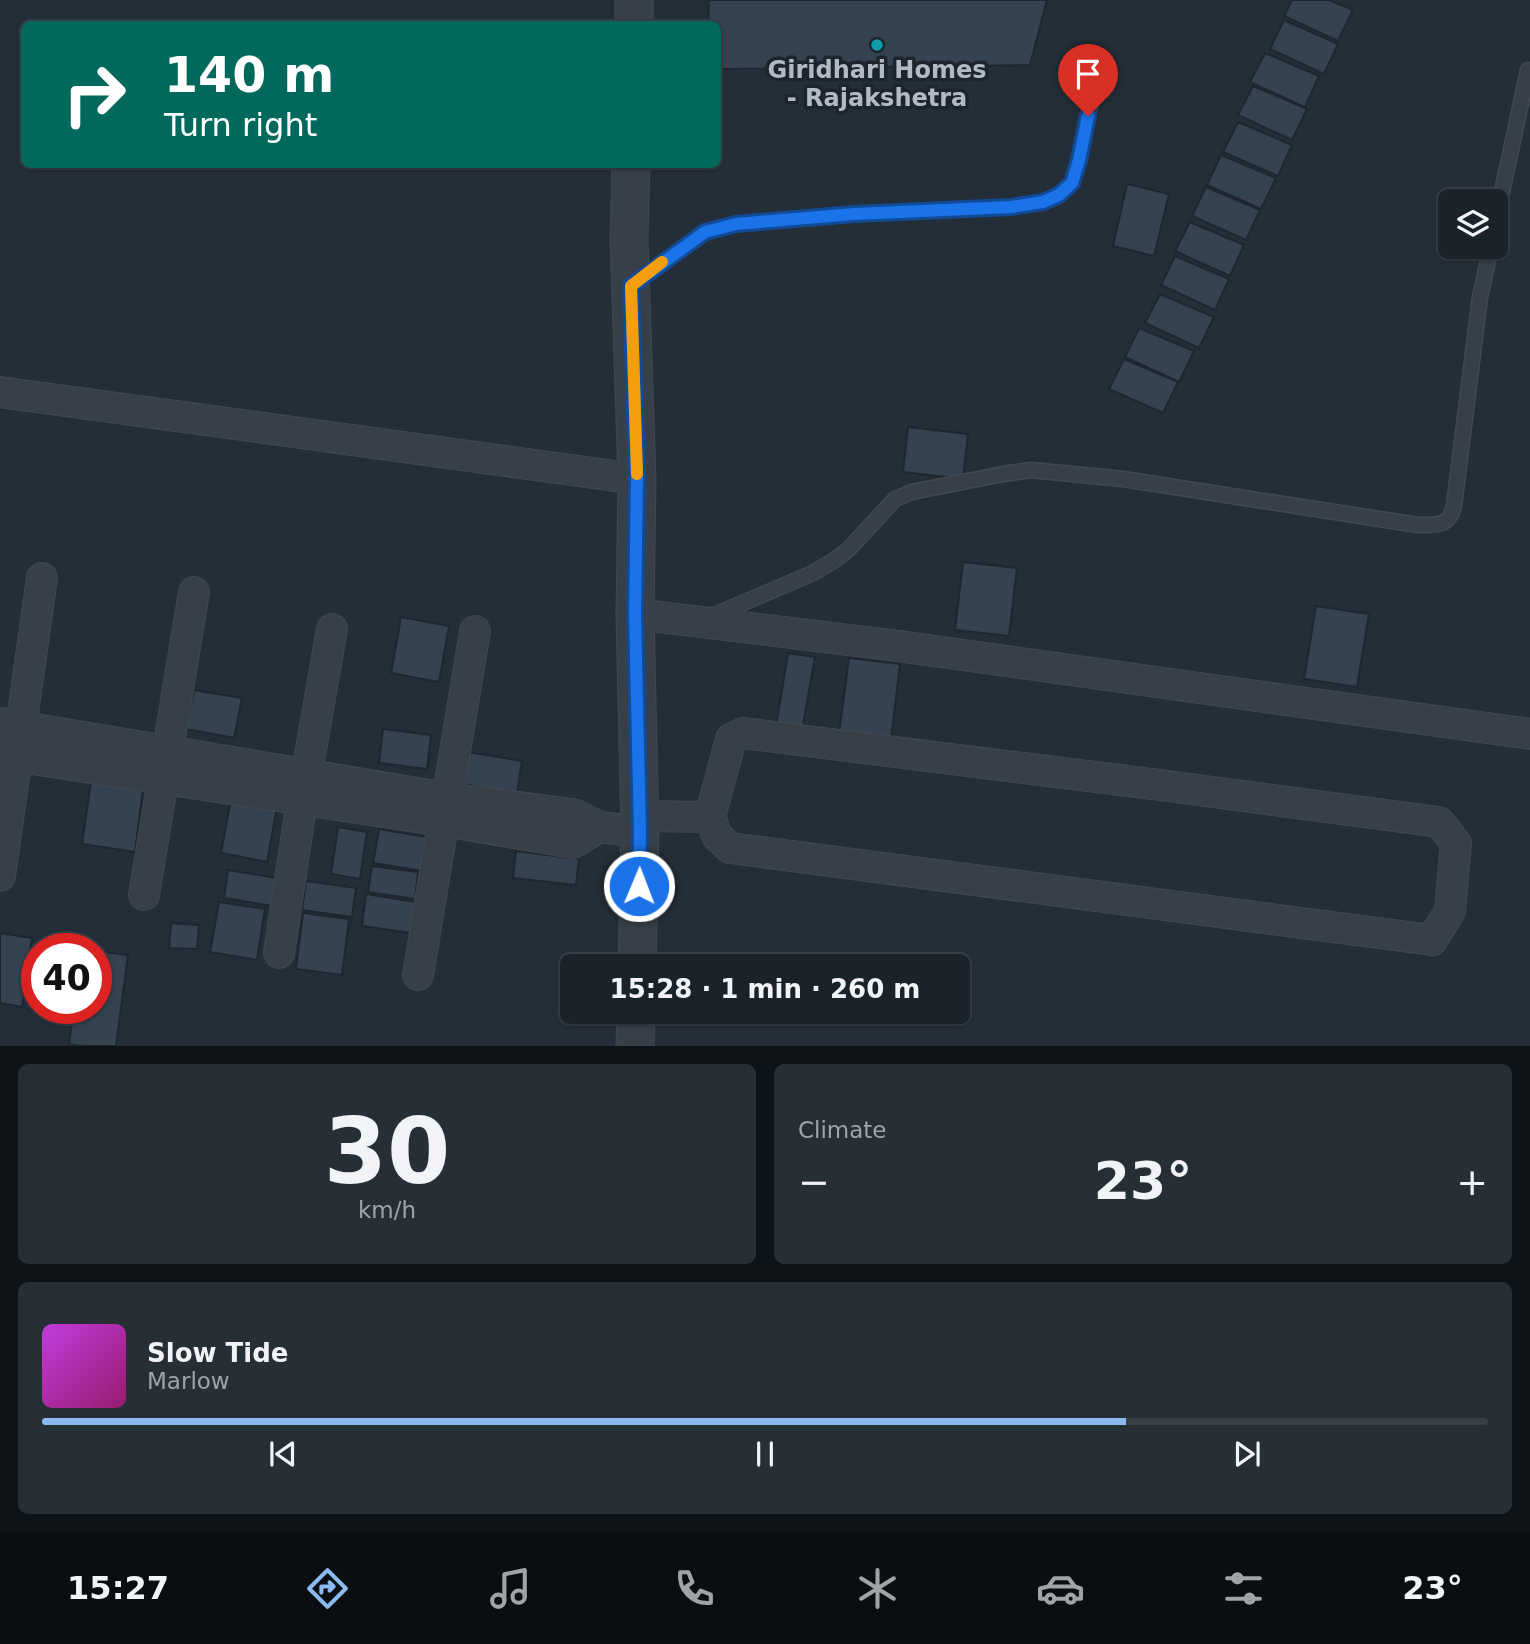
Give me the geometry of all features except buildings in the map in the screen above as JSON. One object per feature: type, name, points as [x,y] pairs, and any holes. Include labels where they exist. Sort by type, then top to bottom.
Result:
[{"type":"street","points":[[634,0],[634,21]]},
{"type":"street","points":[[631,168],[629,238],[637,478],[635,614],[640,824],[637,954]]},
{"type":"street","points":[[0,392],[637,478]]},
{"type":"street","points":[[0,876],[11,724],[42,578]]},
{"type":"street","points":[[144,895],[194,592]]},
{"type":"street","points":[[635,614],[912,648],[1530,734]]},
{"type":"street","points":[[279,953],[332,629]]},
{"type":"street","points":[[418,975],[475,631]]},
{"type":"street","points":[[11,724],[165,764],[445,810],[573,814],[600,827],[640,824],[670,818],[710,817]]},
{"type":"street","points":[[743,733],[1439,822],[1456,843],[1450,911],[1432,940],[730,848],[717,836],[710,817],[732,739],[743,733]]},
{"type":"street","points":[[9,755],[165,764]]},
{"type":"street","points":[[635,1045],[636,1024]]},
{"type":"lane","points":[[1503,189],[1528,70]]},
{"type":"lane","points":[[631,286],[705,232],[736,224],[854,214],[1011,207],[1043,202],[1059,195],[1072,183],[1076,172],[1097,72]]},
{"type":"lane","points":[[699,622],[813,573],[833,561],[848,550],[895,499],[912,492],[1031,470],[1123,480],[1418,525],[1446,522],[1454,506],[1480,297],[1488,259]]},
{"type":"slow traffic","points":[[637,474],[631,286],[662,262]]},
{"type":"place","name":"Giridhari Homes - Rajakshetra","points":[[877,45]]},
{"type":"route","points":[[639,886],[635,614],[637,478],[631,286],[705,232],[736,224],[854,214],[1011,207],[1043,202],[1059,195],[1072,183],[1088,116]]}]
